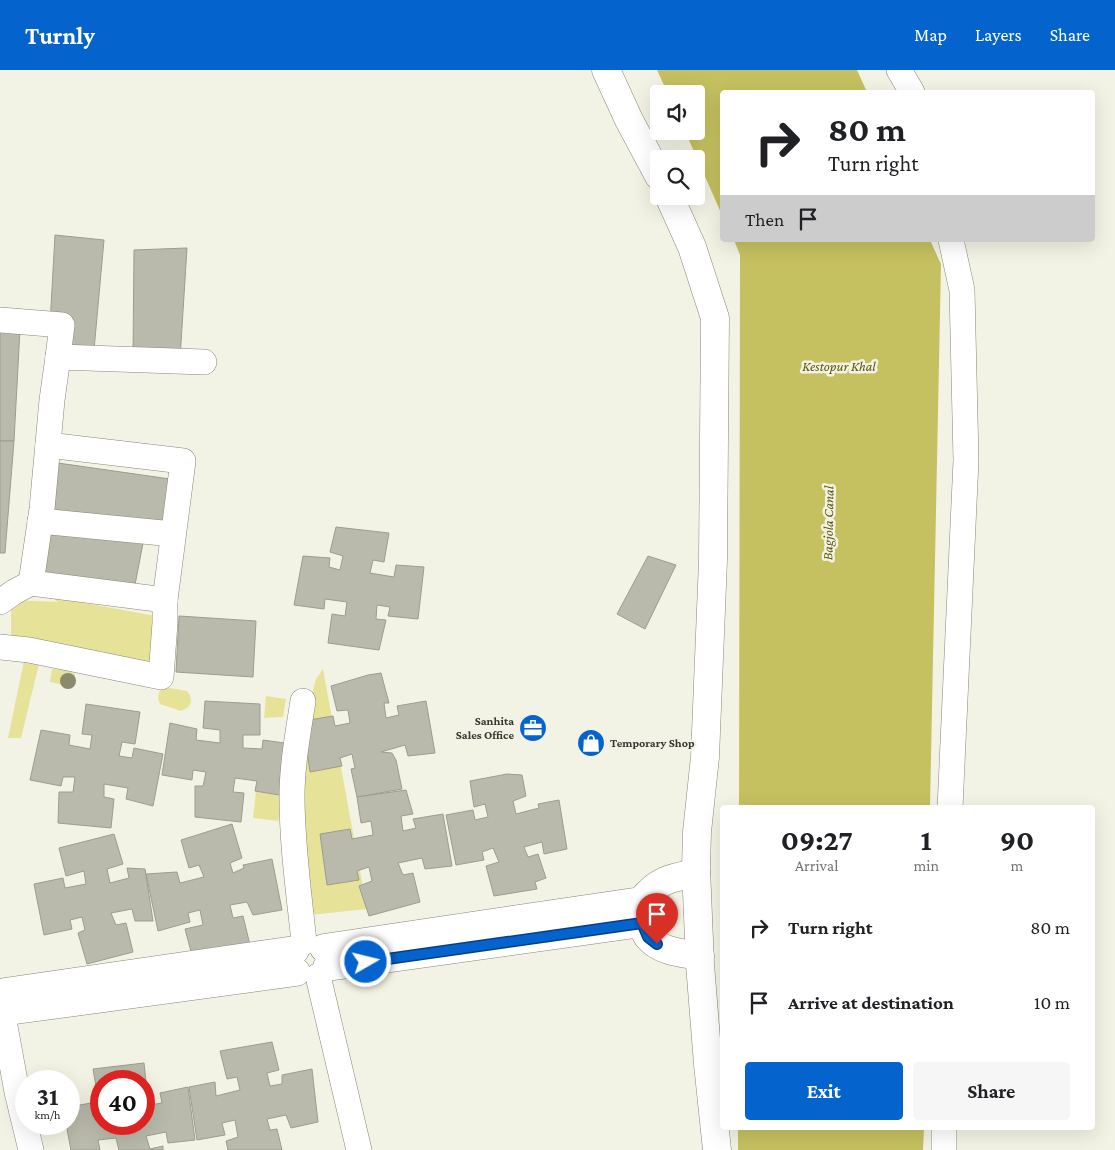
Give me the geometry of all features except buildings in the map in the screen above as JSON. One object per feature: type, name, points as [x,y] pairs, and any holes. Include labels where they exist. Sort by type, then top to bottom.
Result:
[{"type":"street","points":[[606,70],[650,159]]},
{"type":"street","points":[[899,70],[911,90]]},
{"type":"street","points":[[673,205],[692,248],[715,318],[713,560],[705,757],[697,832],[696,873],[708,1064],[717,1150]]},
{"type":"street","points":[[950,805],[966,460],[962,290],[951,242]]},
{"type":"street","points":[[0,320],[62,325],[52,400],[40,521],[31,582]]},
{"type":"street","points":[[58,357],[204,362]]},
{"type":"street","points":[[0,647],[29,650],[161,677],[164,600],[183,461],[48,445]]},
{"type":"street","points":[[40,521],[173,534]]},
{"type":"street","points":[[0,602],[31,582],[164,600]]},
{"type":"street","points":[[303,701],[292,795],[293,840],[311,959],[359,1150]]},
{"type":"street","points":[[311,959],[641,901],[652,888],[663,881],[696,873]]},
{"type":"street","points":[[31,1150],[18,1092],[3,998],[311,959],[642,923],[648,937],[657,944],[671,951],[700,956]]},
{"type":"street","points":[[944,1130],[944,1150]]},
{"type":"shaded area","points":[[48,595],[93,598],[85,603],[161,617],[156,669],[11,640],[11,600],[58,602]]},
{"type":"shaded area","points":[[24,661],[39,664],[21,738],[8,738]]},
{"type":"shaded area","points":[[52,669],[67,670],[75,674],[73,687],[50,682]]},
{"type":"shaded area","points":[[323,669],[367,909],[310,915],[301,845],[304,724],[316,679]]},
{"type":"shaded area","points":[[164,687],[187,691],[191,697],[190,705],[181,711],[160,704],[158,695]]},
{"type":"shaded area","points":[[266,696],[286,699],[283,717],[264,718]]},
{"type":"shaded area","points":[[256,791],[283,796],[278,821],[253,818]]},
{"type":"water","points":[[657,70],[857,70],[866,90],[720,90],[720,210],[705,176],[705,150],[693,150],[689,140],[705,140],[705,85],[664,85]]},
{"type":"water","name":"Kestopur Khal","points":[[735,242],[931,242],[941,264],[930,805],[739,805],[740,255]]},
{"type":"water","points":[[738,1130],[924,1130],[923,1150],[738,1150]]},
{"type":"place","name":"Sanhita Sales Office","points":[[533,728]]},
{"type":"place","name":"Temporary Shop","points":[[591,743]]},
{"type":"route","points":[[366,962],[642,923],[648,937],[657,944]]},
{"type":"water label","name":"Bagjola Canal","points":[[828,523]]}]
